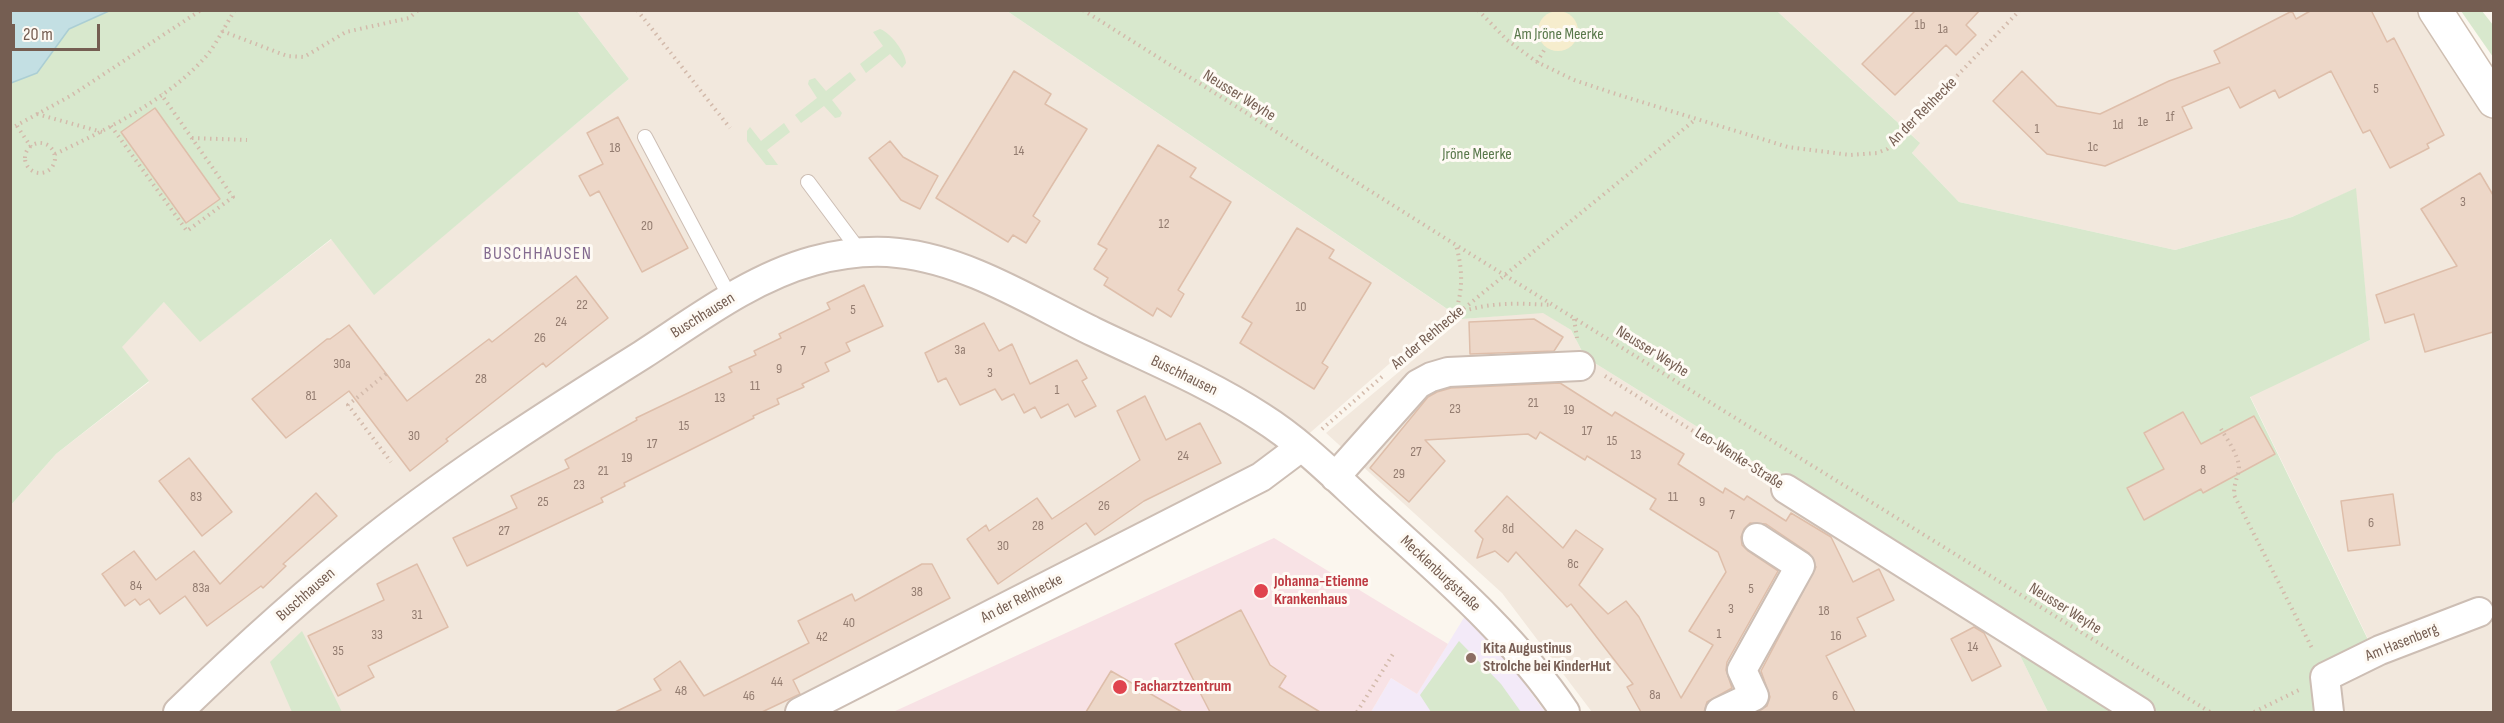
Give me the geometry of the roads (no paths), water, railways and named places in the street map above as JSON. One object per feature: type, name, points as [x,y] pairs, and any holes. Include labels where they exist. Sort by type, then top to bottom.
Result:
[{"type":"main road","points":[[2435,10],[2493,101]]},
{"type":"street","name":"Buschhausen","points":[[178,712],[315,587],[421,502],[520,432],[731,298],[775,274],[816,260],[861,253],[897,252],[969,272],[1222,394],[1264,418],[1301,447]]},
{"type":"street","points":[[1335,477],[1418,384],[1431,377],[1448,372],[1580,366]]},
{"type":"street","name":"Mecklenburgstraße","points":[[1301,447],[1505,636],[1565,712]]},
{"type":"street","name":"An der Rehhecke","points":[[800,712],[1261,477],[1301,447]]},
{"type":"street","name":"Leo-Wenke-Straße","points":[[1786,489],[2140,712]]},
{"type":"street","points":[[1720,712],[1754,696],[1742,670],[1800,566],[1757,538]]},
{"type":"street","name":"Am Hasenberg","points":[[2329,712],[2325,677],[2380,650],[2479,612]]},
{"type":"lane","points":[[645,137],[731,298]]},
{"type":"lane","points":[[808,182],[861,253]]},
{"type":"water","points":[[11,10],[109,11],[69,29],[37,73],[11,83]]},
{"type":"place","name":"Johanna-Etienne Krankenhaus","points":[[1261,591]]},
{"type":"place","name":"Kita Augustinus Strolche bei KinderHut","points":[[1471,658]]},
{"type":"place","name":"Facharztzentrum","points":[[1120,687]]},
{"type":"district","name":"BUSCHHAUSEN","points":[[538,254]]},
{"type":"park label","name":"Am Jröne Meerke","points":[[1559,35]]},
{"type":"park label","name":"Jröne Meerke","points":[[1477,155]]}]
